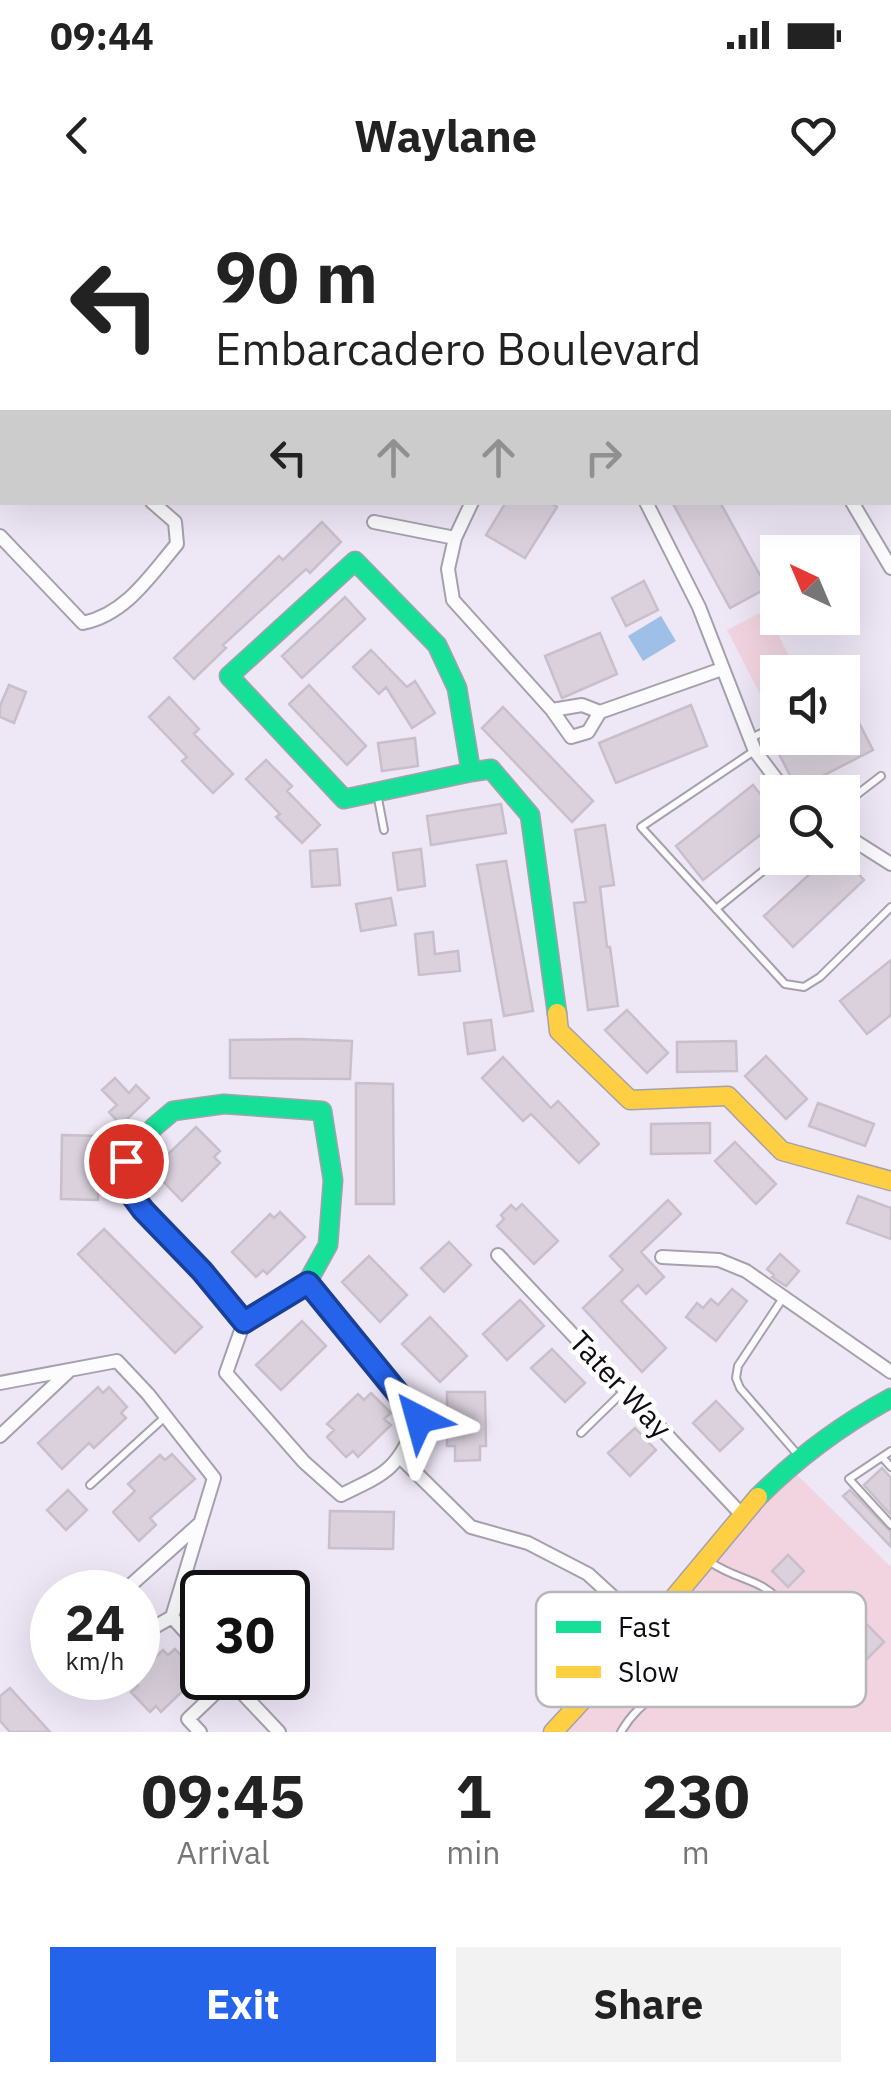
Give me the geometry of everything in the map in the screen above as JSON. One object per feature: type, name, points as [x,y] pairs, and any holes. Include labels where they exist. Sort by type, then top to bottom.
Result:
[{"type":"street","points":[[0,536],[83,623],[103,619],[124,605],[178,544],[175,522],[155,505]]},
{"type":"street","points":[[471,505],[455,538],[448,568],[453,600],[552,710],[571,737],[588,732],[600,712],[722,669]]},
{"type":"street","points":[[647,505],[698,607],[752,745],[774,775]]},
{"type":"street","points":[[854,505],[891,568]]},
{"type":"street","points":[[374,522],[455,538]]},
{"type":"street","points":[[470,772],[456,688],[436,645],[355,561],[229,676],[344,799],[491,769],[530,815],[559,1031],[630,1100],[728,1096],[782,1150],[891,1181]]},
{"type":"street","points":[[552,710],[582,705],[600,712]]},
{"type":"street","points":[[860,844],[891,864]]},
{"type":"street","points":[[244,1322],[126,1187],[126,1161],[174,1110],[271,1104],[322,1111],[333,1180],[328,1244],[308,1283],[244,1322],[226,1373],[304,1462],[342,1495],[382,1475],[401,1458],[419,1419],[308,1283]]},
{"type":"street","name":"Tater Way","points":[[498,1255],[742,1515]]},
{"type":"street","points":[[662,1257],[718,1260],[746,1271],[891,1372]]},
{"type":"street","points":[[0,1383],[117,1362],[214,1478],[172,1617],[160,1623]]},
{"type":"street","points":[[0,1436],[71,1370]]},
{"type":"street","points":[[679,1592],[742,1515],[800,1457],[842,1426],[891,1398]]},
{"type":"street","points":[[401,1458],[470,1527],[528,1544],[588,1574],[608,1592]]},
{"type":"street","points":[[148,1570],[200,1524]]},
{"type":"street","points":[[172,1617],[180,1626]]},
{"type":"street","points":[[200,1732],[188,1719],[207,1700]]},
{"type":"street","points":[[249,1700],[279,1732]]},
{"type":"street","points":[[554,1732],[577,1707]]},
{"type":"lane","points":[[760,739],[641,827],[785,984],[804,986],[820,977],[891,908]]},
{"type":"lane","points":[[860,792],[881,776]]},
{"type":"lane","points":[[377,792],[384,830]]},
{"type":"lane","points":[[716,909],[760,873]]},
{"type":"lane","points":[[784,1297],[738,1366],[736,1378],[740,1388],[800,1457]]},
{"type":"lane","points":[[581,1433],[625,1390]]},
{"type":"lane","points":[[90,1485],[166,1416]]},
{"type":"lane","points":[[891,1451],[849,1479],[891,1524]]},
{"type":"lane","points":[[882,1457],[891,1467]]},
{"type":"lane","points":[[706,1559],[724,1572],[762,1584],[771,1592]]},
{"type":"lane","points":[[620,1732],[641,1707]]},
{"type":"shaded area","points":[[760,613],[760,635],[778,635],[788,655],[760,655],[760,694],[727,630]]},
{"type":"shaded area","points":[[790,1468],[891,1567],[891,1732],[561,1732],[583,1707],[866,1707],[866,1592],[682,1592]]},
{"type":"water","points":[[661,616],[676,641],[643,661],[628,636]]},
{"type":"building","points":[[504,505],[557,507],[525,558],[486,535]]},
{"type":"building","points":[[674,505],[722,505],[760,575],[760,592],[730,608]]},
{"type":"building","points":[[322,522],[341,542],[223,645],[226,648],[194,679],[174,658],[279,556],[283,560]]},
{"type":"building","points":[[644,581],[658,610],[626,626],[612,598]]},
{"type":"building","points":[[345,597],[365,619],[302,678],[282,656]]},
{"type":"building","points":[[600,633],[617,674],[562,698],[545,656]]},
{"type":"building","points":[[371,650],[407,687],[415,681],[435,713],[412,728],[386,687],[379,694],[353,667]]},
{"type":"building","points":[[9,685],[26,692],[14,723],[0,717]]},
{"type":"building","points":[[309,685],[366,746],[347,765],[289,704]]},
{"type":"building","points":[[169,697],[199,729],[194,734],[233,774],[213,793],[182,761],[187,757],[149,717]]},
{"type":"building","points":[[691,705],[707,746],[616,783],[599,743]]},
{"type":"building","points":[[503,707],[593,801],[572,822],[482,728]]},
{"type":"building","points":[[860,725],[873,750],[824,775],[790,775],[780,755],[860,755]]},
{"type":"building","points":[[415,738],[418,766],[382,771],[378,743]]},
{"type":"building","points":[[266,760],[292,786],[287,791],[320,825],[302,843],[246,779]]},
{"type":"building","points":[[753,785],[760,794],[760,835],[703,880],[676,846]]},
{"type":"building","points":[[501,804],[506,833],[431,845],[427,816]]},
{"type":"building","points":[[605,825],[614,885],[600,887],[618,1006],[588,1010],[574,903],[586,902],[575,830]]},
{"type":"building","points":[[337,849],[340,885],[312,887],[310,851]]},
{"type":"building","points":[[421,849],[425,886],[398,890],[393,853]]},
{"type":"building","points":[[506,861],[533,1011],[504,1016],[477,865]]},
{"type":"building","points":[[809,875],[859,875],[864,880],[793,947],[764,916]]},
{"type":"building","points":[[391,898],[396,925],[361,931],[356,904]]},
{"type":"building","points":[[433,932],[435,954],[458,951],[460,971],[419,975],[415,934]]},
{"type":"building","points":[[891,960],[891,1015],[867,1034],[840,1001]]},
{"type":"building","points":[[627,1010],[668,1053],[647,1073],[605,1030]]},
{"type":"building","points":[[491,1020],[495,1050],[468,1054],[464,1023]]},
{"type":"building","points":[[230,1040],[352,1041],[350,1079],[230,1078]]},
{"type":"building","points":[[736,1041],[737,1071],[677,1072],[677,1042]]},
{"type":"building","points":[[766,1056],[807,1099],[786,1119],[745,1076]]},
{"type":"building","points":[[503,1057],[551,1108],[558,1101],[599,1144],[579,1163],[531,1114],[523,1121],[482,1078]]},
{"type":"building","points":[[115,1078],[129,1093],[136,1085],[149,1098],[121,1125],[109,1112],[117,1105],[102,1090]]},
{"type":"building","points":[[356,1083],[393,1084],[394,1204],[356,1204]]},
{"type":"building","points":[[818,1103],[874,1124],[865,1146],[809,1126]]},
{"type":"building","points":[[710,1123],[710,1153],[651,1154],[651,1124]]},
{"type":"building","points":[[196,1127],[220,1151],[214,1157],[220,1163],[182,1201],[158,1176],[164,1170],[158,1164]]},
{"type":"building","points":[[62,1135],[99,1136],[98,1200],[61,1199]]},
{"type":"building","points":[[735,1142],[776,1184],[756,1204],[715,1161]]},
{"type":"building","points":[[858,1196],[891,1208],[891,1239],[847,1223]]},
{"type":"building","points":[[668,1200],[681,1214],[641,1252],[664,1277],[646,1294],[638,1285],[621,1301],[666,1348],[642,1372],[583,1308],[623,1270],[610,1256]]},
{"type":"building","points":[[522,1204],[558,1241],[534,1264],[497,1226],[511,1205],[516,1210]]},
{"type":"building","points":[[280,1212],[305,1237],[267,1274],[263,1270],[256,1277],[232,1252],[270,1214],[274,1218]]},
{"type":"building","points":[[104,1229],[202,1327],[175,1353],[78,1254]]},
{"type":"building","points":[[449,1242],[471,1265],[444,1292],[421,1268]]},
{"type":"building","points":[[780,1254],[799,1271],[786,1286],[767,1269]]},
{"type":"building","points":[[369,1256],[407,1295],[380,1322],[342,1282]]},
{"type":"building","points":[[732,1289],[747,1301],[716,1341],[686,1317],[697,1303],[703,1308],[711,1299],[718,1305]]},
{"type":"building","points":[[520,1300],[544,1326],[507,1360],[483,1334]]},
{"type":"building","points":[[430,1317],[467,1356],[440,1382],[402,1344]]},
{"type":"building","points":[[302,1321],[326,1346],[281,1390],[256,1365]]},
{"type":"building","points":[[552,1349],[585,1383],[565,1402],[531,1368]]},
{"type":"building","points":[[98,1387],[103,1393],[109,1387],[127,1407],[121,1413],[126,1418],[94,1448],[89,1443],[62,1469],[38,1443]]},
{"type":"building","points":[[447,1392],[485,1392],[486,1446],[480,1446],[480,1460],[455,1461],[455,1446],[447,1446]]},
{"type":"building","points":[[371,1393],[391,1413],[384,1419],[391,1425],[358,1457],[353,1451],[346,1457],[327,1437],[334,1430],[327,1424],[358,1394],[364,1400]]},
{"type":"building","points":[[716,1401],[743,1429],[720,1451],[693,1423]]},
{"type":"building","points":[[635,1428],[656,1450],[630,1476],[608,1453]]},
{"type":"building","points":[[172,1454],[195,1479],[150,1518],[156,1525],[139,1541],[113,1512],[135,1491],[128,1484],[160,1455],[165,1460]]},
{"type":"building","points":[[882,1468],[891,1478],[891,1515],[864,1485]]},
{"type":"building","points":[[68,1490],[87,1510],[66,1530],[47,1510]]},
{"type":"building","points":[[850,1490],[891,1532],[891,1547],[843,1496]]},
{"type":"building","points":[[330,1511],[394,1512],[393,1549],[329,1548]]},
{"type":"building","points":[[788,1555],[804,1571],[788,1587],[772,1571]]},
{"type":"building","points":[[866,1623],[884,1642],[866,1658]]},
{"type":"building","points":[[175,1649],[180,1655],[180,1694],[161,1712],[156,1706],[150,1712],[139,1700],[160,1700],[160,1653],[163,1650],[168,1655]]},
{"type":"building","points":[[10,1688],[50,1732],[10,1732],[0,1721],[0,1696]]},
{"type":"traffic: fast","points":[[471,772],[344,799],[229,676],[355,561],[437,645],[457,688],[471,772],[491,769],[530,815],[557,1013]]},
{"type":"traffic: fast","points":[[244,1322],[126,1187],[129,1158],[173,1111],[224,1104],[322,1111],[333,1180],[328,1245],[307,1283]]},
{"type":"traffic: fast","points":[[758,1497],[821,1443],[891,1398]]},
{"type":"traffic: slow","points":[[557,1013],[559,1031],[630,1100],[728,1096],[782,1151],[891,1181]]},
{"type":"traffic: slow","points":[[679,1592],[758,1497]]},
{"type":"traffic: slow","points":[[553,1732],[576,1707]]},
{"type":"route","points":[[126,1161],[126,1187],[244,1322],[308,1283],[419,1419]]}]
